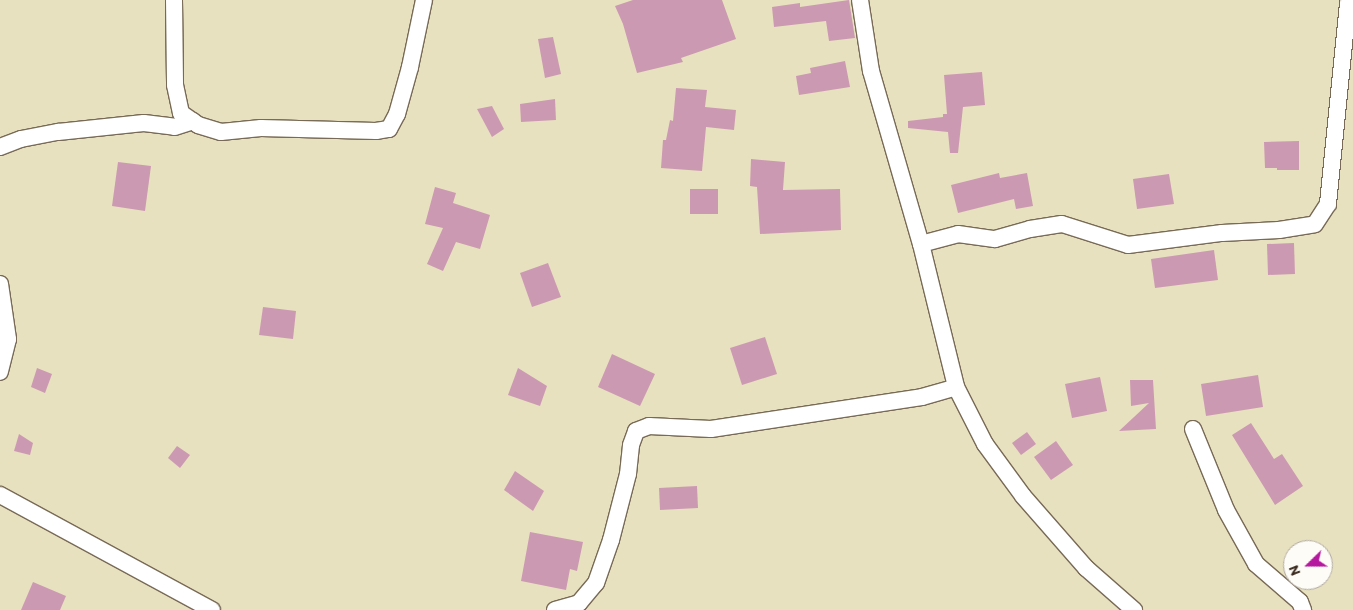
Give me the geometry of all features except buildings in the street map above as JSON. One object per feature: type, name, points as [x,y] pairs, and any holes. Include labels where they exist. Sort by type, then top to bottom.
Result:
[{"type":"street","points":[[174,0],[175,84],[181,113],[193,121],[221,132],[261,128],[376,131],[389,129],[397,114],[410,67],[424,0]]},
{"type":"street","points":[[860,0],[871,71],[921,244],[956,387],[985,444],[1022,496],[1086,568],[1134,610]]},
{"type":"street","points":[[921,244],[958,234],[995,239],[1030,229],[1062,224],[1128,245],[1222,233],[1279,230],[1315,224],[1328,204],[1348,3]]},
{"type":"street","points":[[0,147],[21,139],[58,132],[144,123],[175,127],[193,121]]},
{"type":"street","points":[[0,284],[8,339],[0,372]]},
{"type":"street","points":[[555,610],[579,603],[596,583],[611,540],[628,474],[631,445],[636,432],[649,426],[711,429],[922,397],[956,387]]},
{"type":"street","points":[[1193,429],[1226,510],[1256,564],[1300,602],[1303,610]]},
{"type":"street","points":[[0,495],[212,610]]}]
